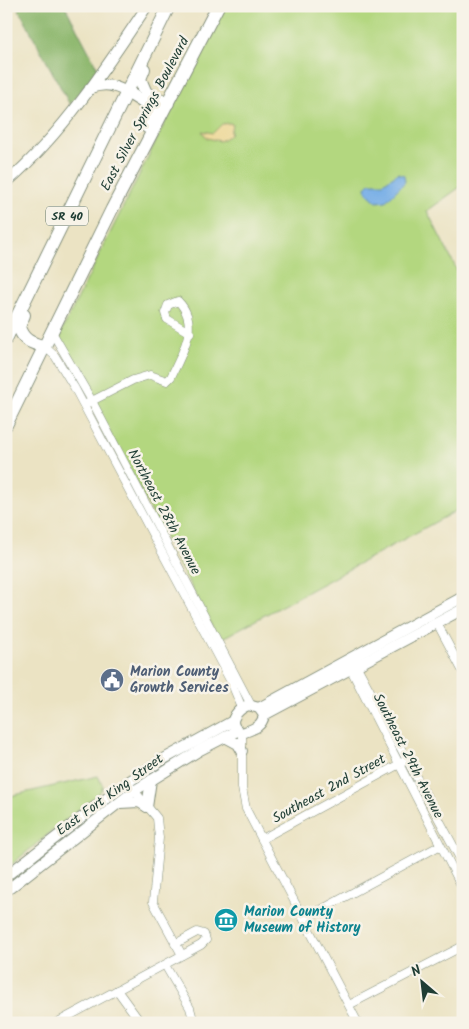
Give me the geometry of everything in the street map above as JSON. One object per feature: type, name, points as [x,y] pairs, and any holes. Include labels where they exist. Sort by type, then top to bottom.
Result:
[{"type":"main road","name":"East Silver Springs Boulevard","points":[[6,339],[168,7]]},
{"type":"main road","points":[[168,7],[167,23],[140,79],[146,93],[168,103]]},
{"type":"main road","name":"East Silver Springs Boulevard","points":[[6,425],[125,184],[217,7]]},
{"type":"main road","points":[[125,184],[123,170],[153,114],[151,107],[127,92]]},
{"type":"main road","points":[[45,347],[25,340],[19,328],[53,256],[55,242]]},
{"type":"street","points":[[6,183],[27,164],[90,88],[147,6]]},
{"type":"street","points":[[90,88],[102,84],[111,84],[127,92]]},
{"type":"street","name":"Northeast 28th Avenue","points":[[52,332],[92,401],[254,709]]},
{"type":"street","points":[[84,406],[133,380],[150,375],[166,381],[172,377],[190,333]]},
{"type":"street","name":"Northeast 28th Avenue","points":[[45,347],[55,356],[84,406],[232,682],[254,709]]},
{"type":"street","points":[[352,663],[463,597]]},
{"type":"street","points":[[358,1023],[246,809],[242,788],[242,751],[236,712],[254,709],[463,609]]},
{"type":"street","points":[[437,623],[463,672]]},
{"type":"street","name":"Southeast 29th Avenue","points":[[352,663],[408,760],[463,864]]},
{"type":"street","name":"Southeast 29th Avenue","points":[[352,663],[439,846],[463,889]]},
{"type":"street","points":[[237,728],[257,728],[263,722],[254,709]]},
{"type":"street","name":"East Fort King Street","points":[[6,891],[134,791],[237,728]]},
{"type":"street","name":"East Fort King Street","points":[[6,876],[128,782],[178,751],[237,728]]},
{"type":"street","points":[[225,737],[233,739],[242,751]]},
{"type":"street","name":"Southeast 2nd Street","points":[[262,840],[408,760]]},
{"type":"street","points":[[147,807],[152,780]]},
{"type":"street","points":[[128,782],[157,818],[159,838],[153,902],[182,956]]},
{"type":"street","points":[[115,805],[132,801],[139,802],[147,807]]},
{"type":"street","points":[[304,919],[439,846]]},
{"type":"street","points":[[56,1023],[182,956],[206,940],[204,934],[197,932],[175,944]]},
{"type":"street","points":[[349,1005],[463,946]]},
{"type":"street","points":[[165,965],[190,1008],[194,1023]]},
{"type":"street","points":[[117,990],[141,1023]]},
{"type":"green space","points":[[17,6],[65,6],[98,69],[70,105]]},
{"type":"green space","points":[[223,6],[463,6],[463,185],[427,211],[463,282],[463,507],[219,640],[59,336]]},
{"type":"green space","points":[[98,776],[103,786],[101,791],[6,869],[6,797]]},
{"type":"sand","points":[[222,124],[232,124],[230,135],[220,141],[207,138],[202,131],[213,133]]},
{"type":"water","points":[[398,173],[404,175],[405,182],[386,201],[377,202],[367,193],[366,187],[370,183],[383,183]]},
{"type":"place","name":"Marion County Growth Services","points":[[112,680]]},
{"type":"place","name":"Marion County Museum of History","points":[[226,920]]}]
